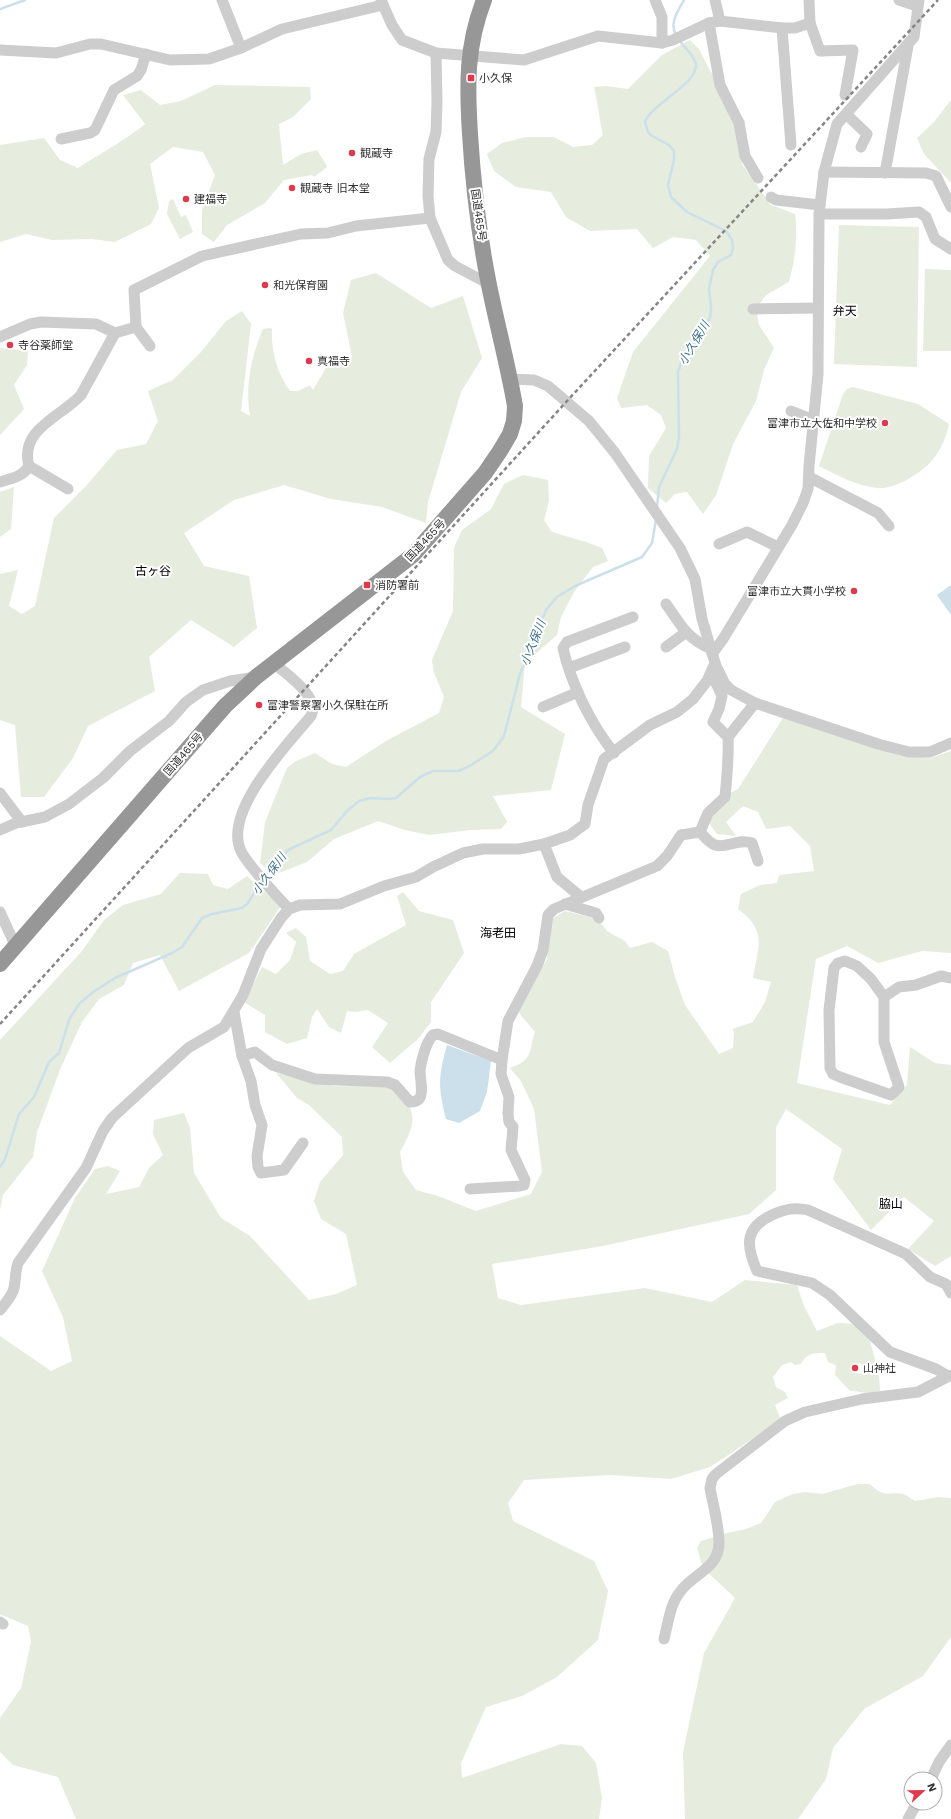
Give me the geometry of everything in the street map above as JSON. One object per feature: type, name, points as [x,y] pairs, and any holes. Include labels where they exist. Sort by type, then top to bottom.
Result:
[{"type":"highway","name":"国道465号","points":[[0,964],[225,706],[256,678],[413,555],[486,473],[504,446],[514,420],[515,406],[489,284],[472,167],[467,85],[475,26],[484,0]]},
{"type":"street","points":[[222,0],[242,48]]},
{"type":"street","points":[[655,0],[662,16],[662,43]]},
{"type":"street","points":[[715,0],[714,22],[720,85],[739,122],[745,156],[758,178]]},
{"type":"street","points":[[809,0],[810,23],[820,51],[853,50],[845,95]]},
{"type":"street","points":[[0,1310],[11,1296],[14,1288],[15,1272],[18,1263],[86,1168],[112,1118],[188,1048],[224,1027],[243,995],[261,949],[280,918],[289,909],[300,905],[340,904],[384,886],[416,877],[463,853],[482,849],[519,849],[544,844],[570,835],[585,824],[588,805],[604,759],[650,725],[677,712],[693,699],[707,681],[714,658],[723,639],[803,503],[810,477],[818,374],[820,210],[824,172],[837,124],[847,115],[914,37],[916,32],[918,3],[899,0]]},
{"type":"street","points":[[0,50],[56,54],[90,44],[101,44],[170,60],[209,59],[242,48],[282,29],[382,2],[392,25],[402,40],[436,53],[528,59],[598,36],[662,43],[678,38],[714,22],[782,28],[795,28],[810,23]]},
{"type":"street","points":[[782,28],[791,144]]},
{"type":"street","points":[[885,173],[908,44]]},
{"type":"street","points":[[436,53],[436,132],[428,159],[428,196],[430,218],[448,260],[455,266],[489,284]]},
{"type":"street","points":[[61,139],[90,133],[94,130],[114,90],[137,76],[141,70],[146,54]]},
{"type":"street","points":[[847,115],[868,134],[861,147]]},
{"type":"street","points":[[824,172],[926,173],[936,176],[951,207]]},
{"type":"street","points":[[771,197],[776,200],[820,210],[887,214],[919,212],[926,217],[934,239],[951,249]]},
{"type":"street","points":[[150,346],[136,327],[134,290],[199,257],[301,234],[328,233],[356,226],[430,218]]},
{"type":"street","points":[[753,309],[818,308]]},
{"type":"street","points":[[0,337],[30,324],[41,322],[96,324],[115,333],[136,327]]},
{"type":"street","points":[[68,488],[29,466],[26,456],[27,446],[41,426],[75,402],[81,395],[115,333]]},
{"type":"street","points":[[510,379],[534,380],[548,386],[589,421],[615,453],[680,548],[695,580],[702,620],[714,658],[725,684],[731,690],[756,703],[878,744],[909,752],[930,752],[951,743]]},
{"type":"street","points":[[791,411],[814,420]]},
{"type":"street","points":[[0,482],[22,475],[29,466]]},
{"type":"street","points":[[810,477],[878,513],[889,526]]},
{"type":"street","points":[[719,544],[747,532],[778,547]]},
{"type":"street","points":[[666,604],[686,633],[714,658],[715,680],[722,696],[719,709],[713,722],[728,736]]},
{"type":"street","points":[[614,753],[599,734],[578,692],[563,648],[567,642],[633,617]]},
{"type":"street","points":[[666,647],[686,633]]},
{"type":"street","points":[[569,668],[625,647]]},
{"type":"street","points":[[275,664],[307,694],[314,709],[311,716],[272,762],[240,815],[238,838],[242,853],[289,909]]},
{"type":"street","points":[[0,830],[22,822],[45,817],[69,804],[103,778],[130,751],[169,721],[186,702],[203,690],[230,681],[256,678]]},
{"type":"street","points":[[543,707],[578,692]]},
{"type":"street","points":[[700,832],[708,813],[725,798],[726,777],[729,765],[728,736],[756,703]]},
{"type":"street","points":[[0,793],[22,822]]},
{"type":"street","points":[[700,832],[713,844],[719,846],[745,841],[752,843],[758,861]]},
{"type":"street","points":[[470,1189],[524,1185],[525,1180],[511,1150],[512,1127],[509,1122],[508,1113],[509,1096],[501,1074],[502,1060],[508,1020],[537,966],[543,950],[548,915],[554,909],[565,904],[657,866],[667,856],[681,835],[700,832]]},
{"type":"street","points":[[544,844],[557,877],[581,898]]},
{"type":"street","points":[[565,904],[596,913],[599,918]]},
{"type":"street","points":[[0,912],[15,945]]},
{"type":"street","points":[[845,961],[857,966],[871,979],[884,997],[884,1042],[899,1087],[891,1095],[833,1074],[830,1068],[829,1010],[834,968],[838,962],[845,961]]},
{"type":"street","points":[[884,997],[899,987],[916,985],[941,976],[951,978]]},
{"type":"street","points":[[234,1012],[242,1056],[262,1125],[258,1156],[258,1166],[261,1173],[284,1170],[303,1143]]},
{"type":"street","points":[[242,1056],[255,1052],[272,1065],[315,1080],[387,1082],[395,1085],[410,1102],[414,1102],[419,1099],[421,1095],[420,1069],[427,1046],[433,1036],[438,1034],[502,1060]]},
{"type":"street","points":[[949,1376],[936,1369],[890,1352],[830,1295],[812,1283],[757,1272],[751,1258],[749,1244],[751,1233],[760,1220],[783,1210],[799,1208],[808,1210],[906,1254],[930,1277],[946,1284],[951,1293]]},
{"type":"street","points":[[664,1639],[675,1601],[680,1591],[710,1566],[717,1554],[719,1543],[710,1488],[712,1479],[716,1474],[785,1421],[805,1412],[862,1399],[918,1392],[949,1376]]},
{"type":"street","points":[[935,1771],[951,1745]]},
{"type":"shaded area","points":[[690,40],[699,49],[709,69],[745,121],[742,164],[771,205],[795,214],[796,231],[793,265],[789,282],[766,295],[756,309],[759,325],[774,348],[764,370],[756,401],[733,444],[716,495],[703,514],[687,492],[675,494],[666,503],[648,488],[649,456],[666,428],[661,415],[647,405],[621,408],[617,398],[633,352],[710,256],[696,240],[673,237],[653,248],[637,229],[590,231],[566,217],[551,192],[516,187],[494,171],[487,154],[502,143],[526,137],[554,137],[573,147],[592,145],[603,135],[594,87],[606,86],[628,89],[662,55]]},
{"type":"shaded area","points":[[215,85],[310,87],[311,99],[293,117],[279,124],[283,165],[301,154],[317,150],[327,166],[326,168],[314,177],[312,175],[284,180],[265,203],[227,225],[214,242],[202,234],[202,210],[215,175],[203,152],[173,147],[150,164],[159,208],[151,224],[115,242],[92,239],[52,240],[26,234],[0,242],[0,145],[44,138],[60,160],[78,168],[145,124],[123,95],[141,90],[160,105],[181,101]]},
{"type":"shaded area","points":[[951,100],[951,183],[924,154],[917,138],[934,122]]},
{"type":"shaded area","points":[[173,199],[181,217],[186,215],[193,232],[180,239],[167,214],[169,201]]},
{"type":"shaded area","points":[[839,225],[919,227],[917,367],[834,364]]},
{"type":"shaded area","points":[[925,269],[951,270],[951,351],[923,351]]},
{"type":"shaded area","points":[[376,273],[431,308],[463,296],[482,358],[461,392],[428,502],[426,523],[382,507],[331,499],[284,485],[234,500],[184,533],[204,566],[249,576],[257,628],[234,647],[191,620],[149,657],[155,691],[88,726],[73,758],[44,797],[21,797],[15,725],[0,720],[0,574],[18,570],[9,606],[22,614],[35,606],[54,518],[86,486],[117,450],[146,444],[158,421],[148,391],[173,380],[201,352],[226,321],[242,311],[251,324],[241,411],[250,416],[248,394],[250,372],[255,350],[263,329],[272,329],[274,354],[278,369],[290,391],[298,391],[310,385],[313,390],[326,368],[352,357],[343,313],[351,280]]},
{"type":"shaded area","points":[[0,348],[28,351],[27,365],[14,385],[24,409],[0,435]]},
{"type":"shaded area","points":[[853,387],[918,404],[949,424],[943,444],[926,467],[900,483],[889,487],[880,488],[855,483],[819,466],[843,394],[847,389]]},
{"type":"shaded area","points":[[523,475],[548,480],[549,501],[544,520],[552,532],[602,548],[608,561],[593,567],[574,592],[561,617],[557,635],[525,663],[521,707],[565,734],[551,790],[493,796],[507,822],[501,829],[470,830],[429,835],[405,830],[378,821],[334,839],[307,862],[274,875],[260,863],[265,822],[287,768],[296,761],[315,753],[332,764],[346,767],[386,741],[439,713],[444,697],[434,673],[432,660],[453,611],[454,548],[462,530],[491,509],[504,484]]},
{"type":"shaded area","points":[[14,487],[11,529],[0,537],[0,492]]},
{"type":"shaded area","points":[[783,718],[906,755],[931,758],[951,751],[951,953],[922,951],[878,963],[847,946],[816,959],[797,1083],[890,1105],[907,1085],[910,1047],[935,1063],[951,1065],[951,1256],[935,1266],[908,1249],[934,1221],[904,1197],[871,1230],[833,1179],[842,1149],[786,1109],[776,1127],[776,1190],[749,1214],[603,1246],[492,1264],[498,1298],[521,1305],[645,1288],[712,1302],[745,1280],[797,1285],[804,1306],[817,1331],[838,1323],[856,1324],[870,1341],[876,1363],[872,1365],[872,1368],[879,1376],[880,1391],[869,1393],[850,1391],[835,1375],[836,1365],[828,1362],[825,1353],[811,1354],[803,1360],[801,1364],[795,1365],[791,1362],[782,1365],[773,1377],[776,1387],[785,1392],[788,1398],[775,1405],[781,1420],[710,1467],[671,1479],[610,1475],[524,1480],[508,1503],[513,1521],[594,1561],[608,1591],[598,1640],[557,1677],[522,1696],[486,1707],[461,1763],[462,1778],[561,1744],[582,1746],[596,1763],[602,1798],[599,1819],[76,1819],[58,1777],[13,1765],[0,1752],[0,1718],[21,1688],[31,1642],[28,1626],[0,1614],[0,1336],[51,1371],[72,1361],[63,1317],[42,1271],[75,1198],[95,1169],[108,1166],[120,1171],[106,1194],[139,1187],[149,1168],[163,1155],[153,1134],[154,1120],[184,1113],[190,1128],[194,1173],[221,1218],[250,1236],[309,1300],[336,1294],[357,1285],[346,1234],[321,1219],[314,1201],[320,1182],[343,1155],[342,1137],[309,1105],[297,1098],[276,1073],[334,1086],[390,1087],[406,1102],[412,1114],[412,1125],[406,1142],[400,1152],[403,1172],[416,1190],[438,1196],[476,1211],[531,1194],[542,1172],[534,1109],[521,1081],[510,1068],[518,1065],[527,1058],[535,1032],[519,1013],[524,999],[547,959],[550,920],[565,911],[590,917],[600,922],[607,931],[625,941],[630,948],[652,942],[668,951],[685,1005],[719,1054],[733,1048],[734,1032],[732,1029],[753,1022],[765,1002],[771,982],[753,978],[759,940],[754,925],[738,909],[741,894],[760,885],[777,883],[779,875],[814,871],[810,846],[790,826],[766,829],[758,812],[743,806],[726,822],[736,836],[717,834],[708,822],[730,793],[738,789]],"holes":[[[860,1363],[867,1370],[867,1373],[859,1374],[851,1371],[853,1364],[856,1365]]]},
{"type":"shaded area","points":[[180,873],[208,874],[213,885],[228,889],[247,876],[281,906],[249,953],[179,991],[160,955],[133,963],[124,985],[99,999],[82,1022],[61,1067],[37,1132],[33,1157],[3,1195],[0,1210],[0,1040],[82,951],[104,920],[123,905],[161,894]]},
{"type":"shaded area","points":[[403,892],[419,911],[453,920],[464,953],[431,1002],[431,1022],[418,1039],[390,1063],[372,1047],[388,1023],[368,1010],[355,1012],[347,1011],[341,1033],[329,1027],[317,1009],[312,1017],[307,1038],[287,1044],[265,1032],[265,1015],[244,1002],[262,967],[276,974],[290,960],[296,942],[286,933],[296,928],[306,937],[310,961],[330,974],[343,971],[354,954],[406,925],[397,896]]},
{"type":"shaded area","points":[[858,1484],[870,1484],[875,1489],[883,1493],[903,1494],[915,1501],[938,1497],[951,1498],[951,1637],[923,1676],[864,1709],[833,1748],[826,1779],[798,1819],[685,1819],[683,1752],[704,1653],[735,1598],[703,1568],[697,1548],[701,1541],[746,1529],[761,1523],[775,1502],[793,1494],[805,1492],[822,1494]]},
{"type":"water","points":[[951,585],[951,615],[937,595]]},
{"type":"water","points":[[447,1045],[491,1061],[487,1092],[480,1111],[459,1123],[446,1119],[440,1090],[442,1065]]},
{"type":"waterway","points":[[0,9],[25,0]]},
{"type":"waterway","name":"小久保川","points":[[676,35],[673,26],[677,13],[684,0]]},
{"type":"waterway","name":"小久保川","points":[[657,507],[659,487],[677,449],[679,437],[678,372],[682,361],[710,318],[711,307],[709,289],[713,270],[718,262],[731,255],[733,248],[732,240],[726,231],[687,212],[671,197],[668,185],[674,160],[674,151],[669,145],[652,136],[648,132],[645,122],[649,115],[690,79],[695,71],[695,61],[680,41]]},
{"type":"waterway","name":"小久保川","points":[[264,877],[288,850],[331,830],[347,811],[359,801],[370,798],[396,798],[420,777],[433,771],[458,771],[468,767],[493,751],[504,736],[520,674],[546,610],[557,597],[575,586],[642,557],[652,543],[656,520]]},
{"type":"waterway","name":"小久保川","points":[[0,1167],[5,1159],[19,1114],[34,1097],[49,1062],[59,1053],[69,1020],[79,1004],[93,992],[115,978],[172,953],[182,947],[202,918],[212,914],[242,908],[247,904],[261,883]]},
{"type":"railway","points":[[0,1024],[567,401],[938,0]]},
{"type":"place","name":"小久保","points":[[471,78]]},
{"type":"place","name":"観蔵寺","points":[[352,153]]},
{"type":"place","name":"観蔵寺 旧本堂","points":[[292,188]]},
{"type":"place","name":"建福寺","points":[[186,199]]},
{"type":"place","name":"和光保育園","points":[[265,285]]},
{"type":"place","name":"寺谷薬師堂","points":[[10,345]]},
{"type":"place","name":"真福寺","points":[[309,361]]},
{"type":"place","name":"富津市立大佐和中学校","points":[[885,423]]},
{"type":"place","name":"消防署前","points":[[367,585]]},
{"type":"place","name":"富津市立大貫小学校","points":[[854,591]]},
{"type":"place","name":"富津警察署小久保駐在所","points":[[259,705]]},
{"type":"place","name":"山神社","points":[[855,1368]]},
{"type":"district","name":"弁天","points":[[845,311]]},
{"type":"district","name":"古ヶ谷","points":[[153,571]]},
{"type":"district","name":"海老田","points":[[498,933]]},
{"type":"district","name":"脇山","points":[[891,1204]]}]
